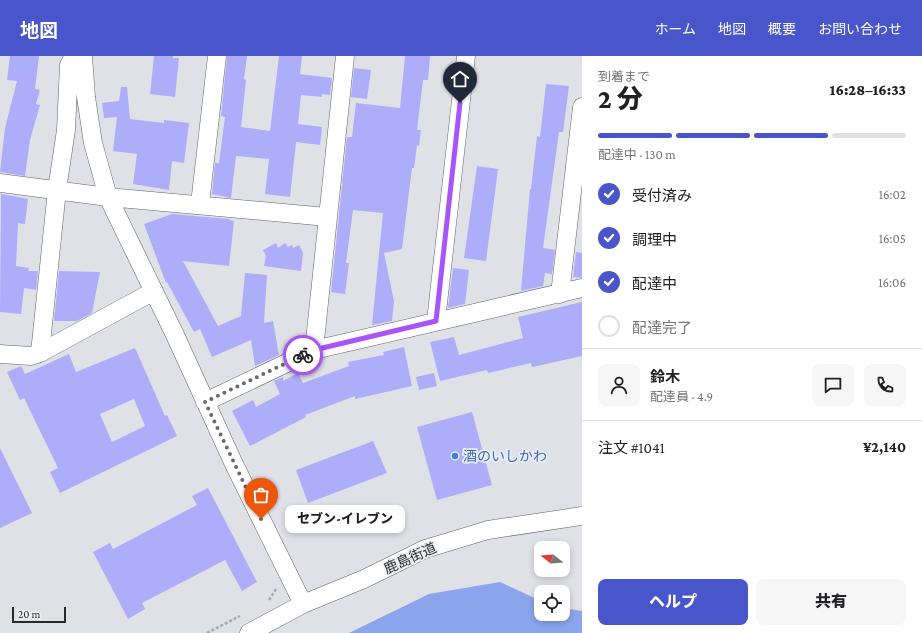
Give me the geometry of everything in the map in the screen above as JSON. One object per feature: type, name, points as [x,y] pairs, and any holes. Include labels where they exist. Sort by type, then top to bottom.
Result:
[{"type":"street","points":[[40,353],[66,130],[69,65],[74,56]]},
{"type":"street","points":[[83,56],[86,97],[93,143],[108,197],[154,291],[233,462],[303,604]]},
{"type":"street","points":[[200,204],[217,56]]},
{"type":"street","points":[[314,350],[345,56]]},
{"type":"street","points":[[436,321],[466,56]]},
{"type":"street","points":[[560,294],[582,107]]},
{"type":"street","points":[[0,183],[108,197],[327,216]]},
{"type":"street","points":[[205,402],[314,350],[582,288]]},
{"type":"street","points":[[0,354],[31,356],[40,353],[154,291]]},
{"type":"street","name":"鹿島街道","points":[[249,633],[303,604],[364,579],[424,549],[488,530],[582,516]]},
{"type":"shaded area","points":[[500,582],[534,598],[534,621],[570,621],[570,609],[582,611],[582,633],[349,633],[429,594]]},
{"type":"building","points":[[10,56],[39,56],[35,89],[40,90],[36,104],[40,105],[30,140],[25,176],[0,172],[5,128],[17,81],[7,80]]},
{"type":"building","points":[[154,56],[173,56],[173,58],[179,58],[175,97],[150,94]]},
{"type":"building","points":[[227,56],[247,56],[241,127],[270,131],[279,56],[302,56],[300,74],[332,78],[330,95],[322,94],[322,97],[301,95],[298,124],[322,127],[320,145],[296,142],[290,197],[265,194],[269,159],[236,156],[231,198],[212,194],[215,163],[219,163],[225,117],[221,116]]},
{"type":"building","points":[[405,56],[430,56],[428,80],[423,80],[417,130],[421,130],[419,146],[417,145],[414,168],[412,168],[402,249],[384,253],[394,301],[392,321],[372,325],[383,213],[353,210],[346,263],[349,263],[345,294],[331,292],[347,137],[352,137],[356,103],[400,108]]},
{"type":"building","points":[[354,68],[371,70],[367,99],[351,97]]},
{"type":"building","points":[[546,84],[569,86],[563,132],[559,132],[543,248],[555,250],[552,274],[545,273],[543,286],[521,291],[530,189],[537,136],[540,137]]},
{"type":"building","points":[[121,87],[127,87],[130,119],[164,123],[164,120],[189,123],[184,163],[172,161],[169,190],[133,184],[137,154],[113,151],[117,117],[104,118],[102,103],[119,101]]},
{"type":"building","points":[[477,166],[498,169],[486,261],[464,258]]},
{"type":"building","points":[[1,194],[28,199],[25,224],[18,223],[16,266],[29,268],[28,271],[38,271],[36,290],[24,288],[21,314],[0,312]]},
{"type":"building","points":[[172,214],[229,219],[234,221],[229,266],[183,261],[218,326],[241,316],[245,273],[267,275],[264,323],[273,321],[279,355],[255,366],[251,340],[212,357],[200,329],[194,332],[167,282],[166,283],[144,224]]},
{"type":"building","points":[[276,243],[278,248],[285,243],[288,247],[292,245],[293,248],[299,245],[303,253],[301,271],[264,266],[266,256],[263,250]]},
{"type":"building","points":[[576,252],[582,253],[582,278],[573,277]]},
{"type":"building","points":[[453,268],[469,270],[465,304],[448,308]]},
{"type":"building","points":[[59,271],[100,272],[92,313],[77,321],[54,321]]},
{"type":"building","points":[[582,302],[582,356],[532,367],[531,363],[488,373],[487,370],[440,381],[430,342],[454,337],[459,355],[523,338],[518,317]]},
{"type":"building","points":[[404,347],[412,386],[355,399],[355,396],[305,415],[306,417],[250,446],[232,411],[253,400],[256,407],[280,394],[274,381],[283,377],[283,381],[298,373],[303,383],[349,366],[348,362],[384,355],[383,352]]},
{"type":"building","points":[[135,348],[165,416],[167,415],[177,436],[60,493],[50,472],[58,468],[24,398],[20,400],[7,372],[21,366],[25,374],[69,354],[76,372]],"holes":[[[134,399],[145,426],[112,442],[100,414]]]},
{"type":"building","points":[[434,373],[437,386],[419,390],[416,377]]},
{"type":"building","name":"酒のいしかわ","points":[[472,412],[492,485],[437,500],[417,427]]},
{"type":"building","points":[[373,441],[387,473],[308,503],[296,470]]},
{"type":"building","points":[[0,448],[32,513],[0,528]]},
{"type":"building","points":[[208,488],[257,582],[242,591],[225,560],[142,603],[145,609],[128,619],[93,552],[110,543],[113,549],[197,505],[192,496]]},
{"type":"way so far","points":[[261,519],[205,402],[303,355]]},
{"type":"place","name":"酒のいしかわ","points":[[455,456]]},
{"type":"place","name":"セブン-イレブン","points":[[261,519]]},
{"type":"route","points":[[303,355],[314,350],[436,321],[460,103]]}]
